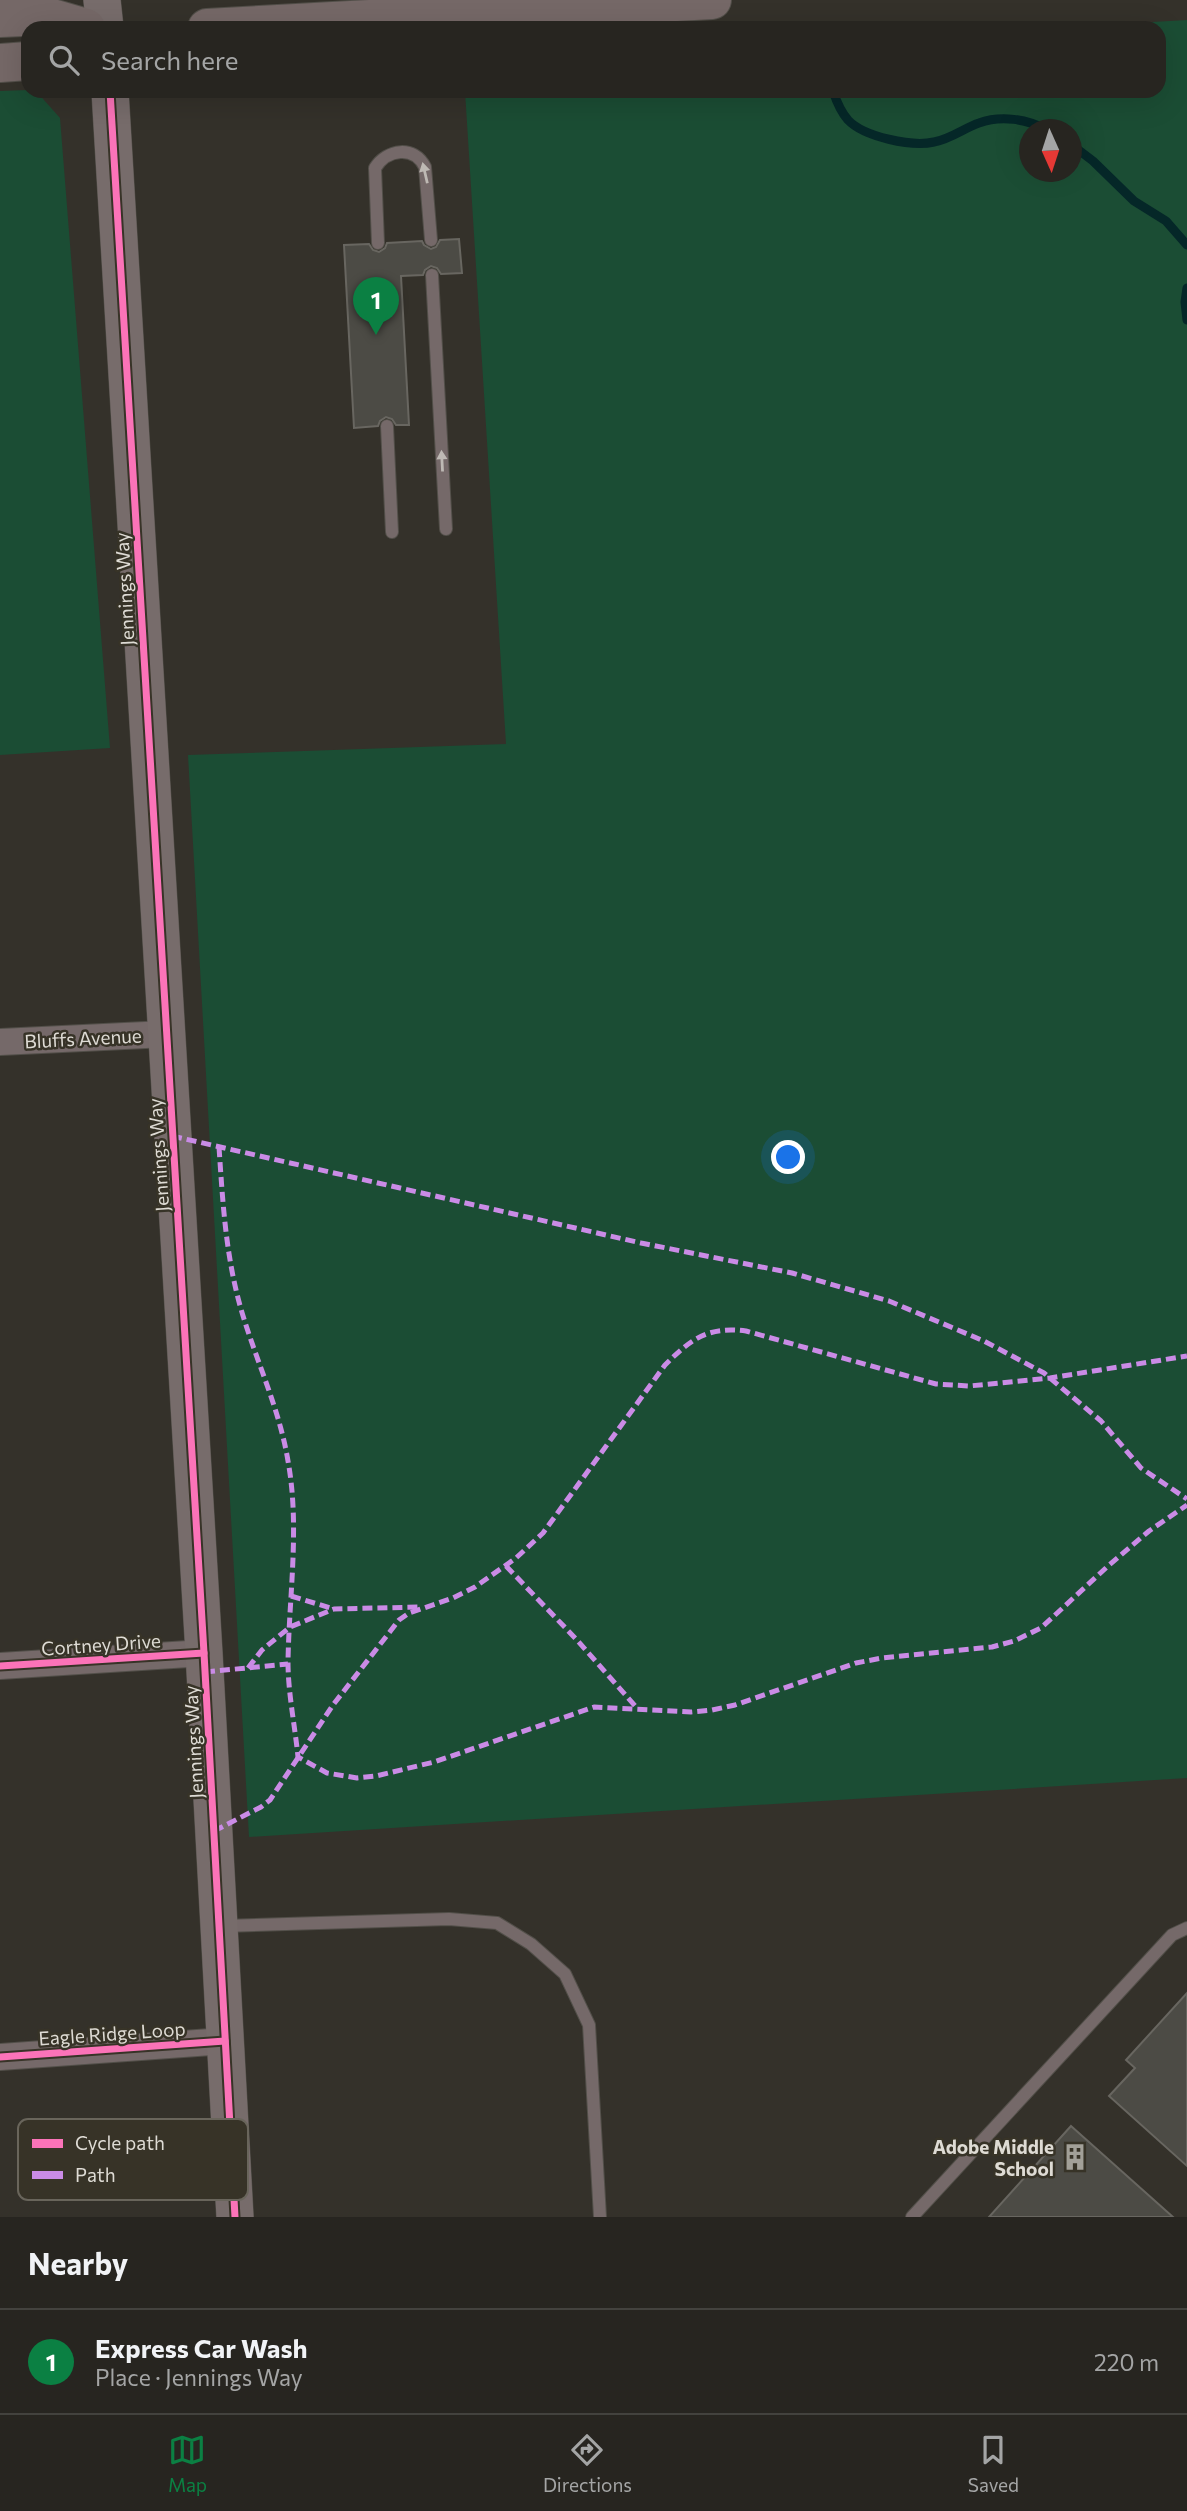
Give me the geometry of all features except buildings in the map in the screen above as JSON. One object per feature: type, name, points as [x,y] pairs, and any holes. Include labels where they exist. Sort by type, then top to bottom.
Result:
[{"type":"main road","points":[[333,21],[712,0]]},
{"type":"main road","points":[[0,18],[45,16],[62,21]]},
{"type":"main road","points":[[0,63],[21,62]]},
{"type":"street","points":[[102,0],[104,21]]},
{"type":"street","name":"Jennings Way","points":[[110,98],[229,2119]]},
{"type":"street","name":"Bluffs Avenue","points":[[0,1042],[166,1034]]},
{"type":"street","name":"Cortney Drive","points":[[0,1666],[204,1653]]},
{"type":"street","name":"Eagle Ridge Loop","points":[[0,2057],[225,2041]]},
{"type":"lane","points":[[378,243],[376,168],[380,160],[393,152],[410,152],[419,157],[425,166],[431,240]]},
{"type":"lane","points":[[432,275],[446,529]]},
{"type":"lane","points":[[387,426],[392,532]]},
{"type":"lane","points":[[219,1926],[449,1919],[497,1923],[531,1944],[565,1974],[589,2025],[600,2217]]},
{"type":"lane","points":[[912,2217],[1172,1935],[1187,1928]]},
{"type":"green space","points":[[1187,20],[1187,1778],[249,1837],[188,755],[506,744],[465,98],[1166,98],[1166,21]]},
{"type":"green space","points":[[21,90],[21,98],[42,98],[60,118],[110,748],[0,755],[0,91]]},
{"type":"waterway","points":[[836,98],[843,113],[855,126],[876,136],[901,142],[940,141],[979,123],[996,119],[1019,121]]},
{"type":"waterway","points":[[1082,153],[1134,201],[1166,221],[1187,245]]},
{"type":"waterway","points":[[1187,288],[1187,320]]},
{"type":"marked path","points":[[172,1136],[641,1243],[792,1273],[889,1301],[984,1341],[1044,1373],[1101,1421],[1141,1468],[1187,1499]]},
{"type":"marked path","points":[[219,1147],[226,1234],[233,1276],[244,1319],[280,1425],[288,1461],[294,1536],[288,1662],[298,1757],[327,1773],[357,1778],[434,1762],[594,1707],[691,1712],[712,1710],[735,1705],[856,1663],[992,1647],[1014,1641],[1041,1628],[1149,1531],[1187,1505]]},
{"type":"marked path","points":[[214,1831],[270,1800],[333,1705],[399,1620],[409,1613],[453,1598],[475,1587],[516,1558],[543,1533],[665,1365],[701,1336],[721,1331],[746,1331],[936,1384],[969,1386],[1050,1378],[1187,1356]]},
{"type":"marked path","points":[[506,1566],[637,1708]]},
{"type":"marked path","points":[[291,1596],[334,1609]]},
{"type":"marked path","points":[[248,1668],[262,1650],[290,1627],[334,1609],[419,1607]]},
{"type":"marked path","points":[[205,1672],[288,1664]]},
{"type":"cycle path","points":[[110,98],[230,2119]]},
{"type":"cycle path","points":[[0,1666],[204,1653]]},
{"type":"cycle path","points":[[0,2057],[225,2041]]},
{"type":"cycle path","points":[[234,2200],[235,2217]]},
{"type":"place","name":"Express Car Wash","points":[[376,335]]},
{"type":"place","name":"Adobe Middle School","points":[[1075,2157]]}]
